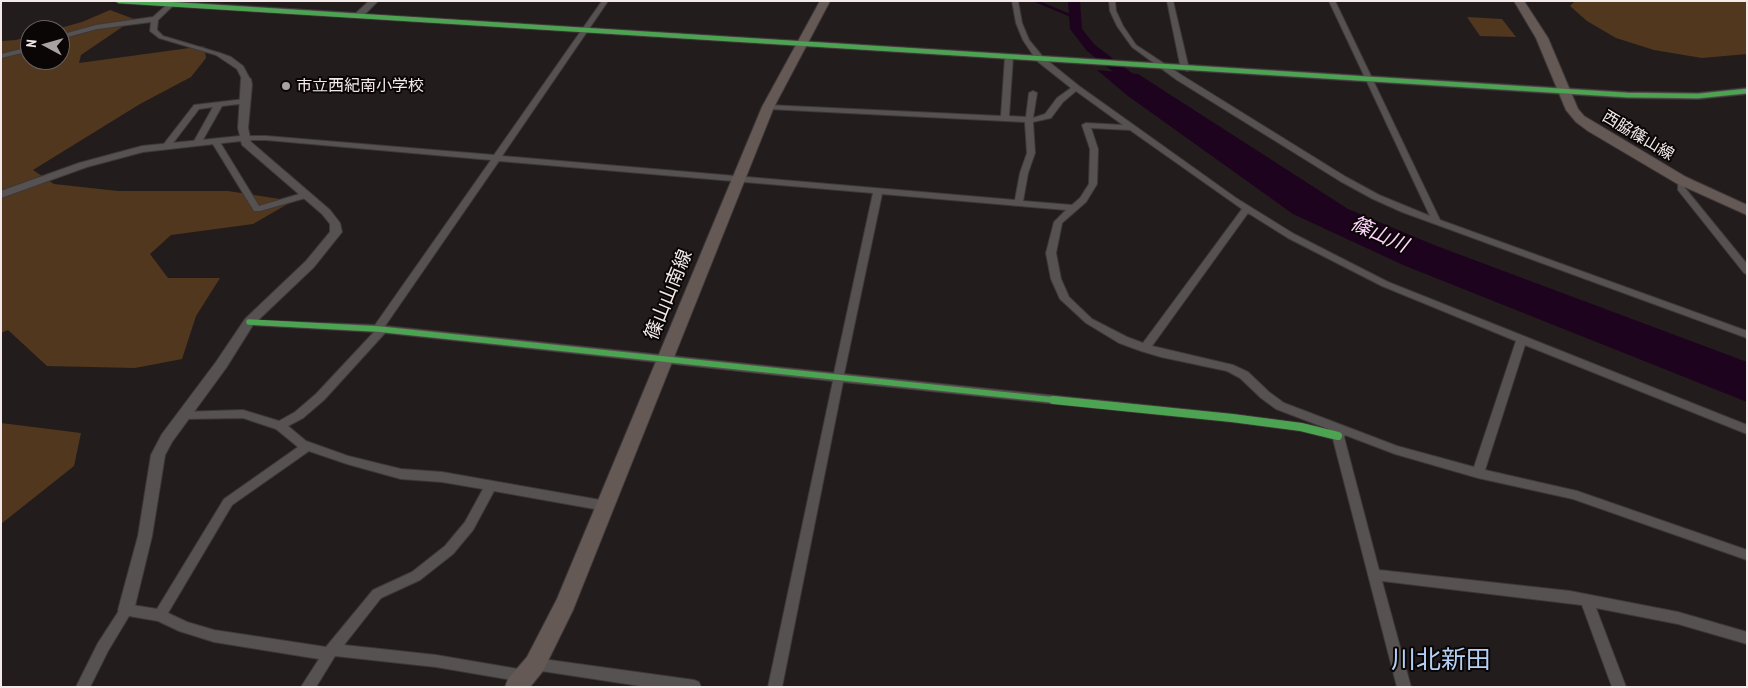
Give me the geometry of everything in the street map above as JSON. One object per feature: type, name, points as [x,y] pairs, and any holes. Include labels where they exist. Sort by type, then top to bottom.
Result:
[{"type":"main road","name":"篠山山南線","points":[[525,676],[566,603],[768,107],[825,1]]},
{"type":"main road","name":"西脇篠山線","points":[[1519,1],[1542,38],[1572,110],[1580,119],[1592,128],[1681,180],[1747,211]]},
{"type":"street","points":[[119,1],[802,43],[1185,69],[1665,97],[1747,91]]},
{"type":"street","points":[[359,15],[374,1]]},
{"type":"street","points":[[280,426],[299,415],[320,397],[380,330],[605,1]]},
{"type":"street","points":[[1015,1],[1019,23],[1026,40],[1043,60],[1076,88],[1246,209],[1332,258],[1385,284],[1747,430]]},
{"type":"street","points":[[1112,1],[1113,11],[1120,26],[1134,46],[1163,67],[1343,179],[1383,200],[1747,335]]},
{"type":"street","points":[[1170,1],[1185,69]]},
{"type":"street","points":[[1332,1],[1367,79],[1436,220]]},
{"type":"street","points":[[70,34],[96,27],[155,19],[173,3]]},
{"type":"street","points":[[83,687],[103,647],[126,610],[145,536],[158,454],[249,322],[310,264],[336,232],[335,223],[326,212],[246,143],[244,138],[246,79],[240,68],[218,54],[161,37],[152,31],[155,19]]},
{"type":"street","points":[[1,56],[20,51]]},
{"type":"street","points":[[1004,119],[1009,57]]},
{"type":"street","points":[[768,107],[1029,120],[1048,116],[1060,100],[1076,88]]},
{"type":"street","points":[[1019,202],[1024,172],[1030,153],[1029,120],[1033,93]]},
{"type":"street","points":[[167,145],[197,107],[246,101]]},
{"type":"street","points":[[197,143],[219,104]]},
{"type":"street","points":[[1133,128],[1086,125],[1094,149],[1093,184],[1074,208],[1058,222],[1051,253],[1056,279],[1065,299],[1089,321],[1124,340],[1145,348],[1229,368],[1244,375],[1280,406],[1340,433],[1478,473],[1573,494],[1747,555]]},
{"type":"street","points":[[1,195],[83,165],[142,149],[244,138],[266,138],[1074,208]]},
{"type":"street","points":[[216,141],[258,209],[306,196]]},
{"type":"street","points":[[1681,180],[1681,188],[1747,271]]},
{"type":"street","points":[[775,687],[878,191]]},
{"type":"street","points":[[1145,348],[1246,209]]},
{"type":"street","points":[[249,322],[380,330],[1232,418],[1340,433]]},
{"type":"street","points":[[1478,473],[1522,339]]},
{"type":"street","points":[[184,415],[243,414],[280,426],[306,446],[347,460],[401,474],[442,477],[606,506]]},
{"type":"street","points":[[1340,433],[1404,687]]},
{"type":"street","points":[[160,615],[228,502],[267,473],[288,461],[306,446]]},
{"type":"street","points":[[308,687],[331,652],[377,594],[416,576],[449,550],[469,526],[491,486]]},
{"type":"street","points":[[1376,575],[1570,597],[1678,618],[1747,638]]},
{"type":"street","points":[[1587,601],[1619,687]]},
{"type":"street","points":[[126,610],[160,615],[184,626],[214,636],[331,652],[436,661],[525,676],[694,687]]},
{"type":"shaded area","points":[[1575,1],[1747,1],[1747,54],[1702,58],[1654,50],[1616,38],[1587,21],[1570,6]]},
{"type":"shaded area","points":[[110,10],[134,19],[81,55],[79,63],[204,46],[206,58],[191,77],[140,104],[33,170],[54,184],[118,191],[228,191],[293,201],[253,224],[171,235],[150,254],[168,278],[220,278],[196,316],[182,359],[135,368],[47,366],[8,330],[1,333],[1,41],[20,39],[20,70],[70,70],[70,25]]},
{"type":"shaded area","points":[[1467,17],[1502,19],[1516,37],[1480,36]]},
{"type":"shaded area","points":[[1,423],[81,433],[74,466],[1,524]]},
{"type":"water","points":[[1097,70],[1138,74],[1348,209],[1434,245],[1747,362],[1747,402],[1403,265],[1293,214],[1128,96]]},
{"type":"waterway","points":[[1036,1],[1074,17]]},
{"type":"waterway","name":"篠山川","points":[[1074,1],[1076,29],[1091,48],[1140,86]]},
{"type":"cycle path","points":[[119,1],[1627,95],[1698,96],[1747,91]]},
{"type":"cycle path","points":[[249,322],[378,329],[1232,418],[1301,427],[1338,436]]},
{"type":"place","name":"市立西紀南小学校","points":[[286,86]]},
{"type":"district","name":"川北新田","points":[[1441,661]]}]
